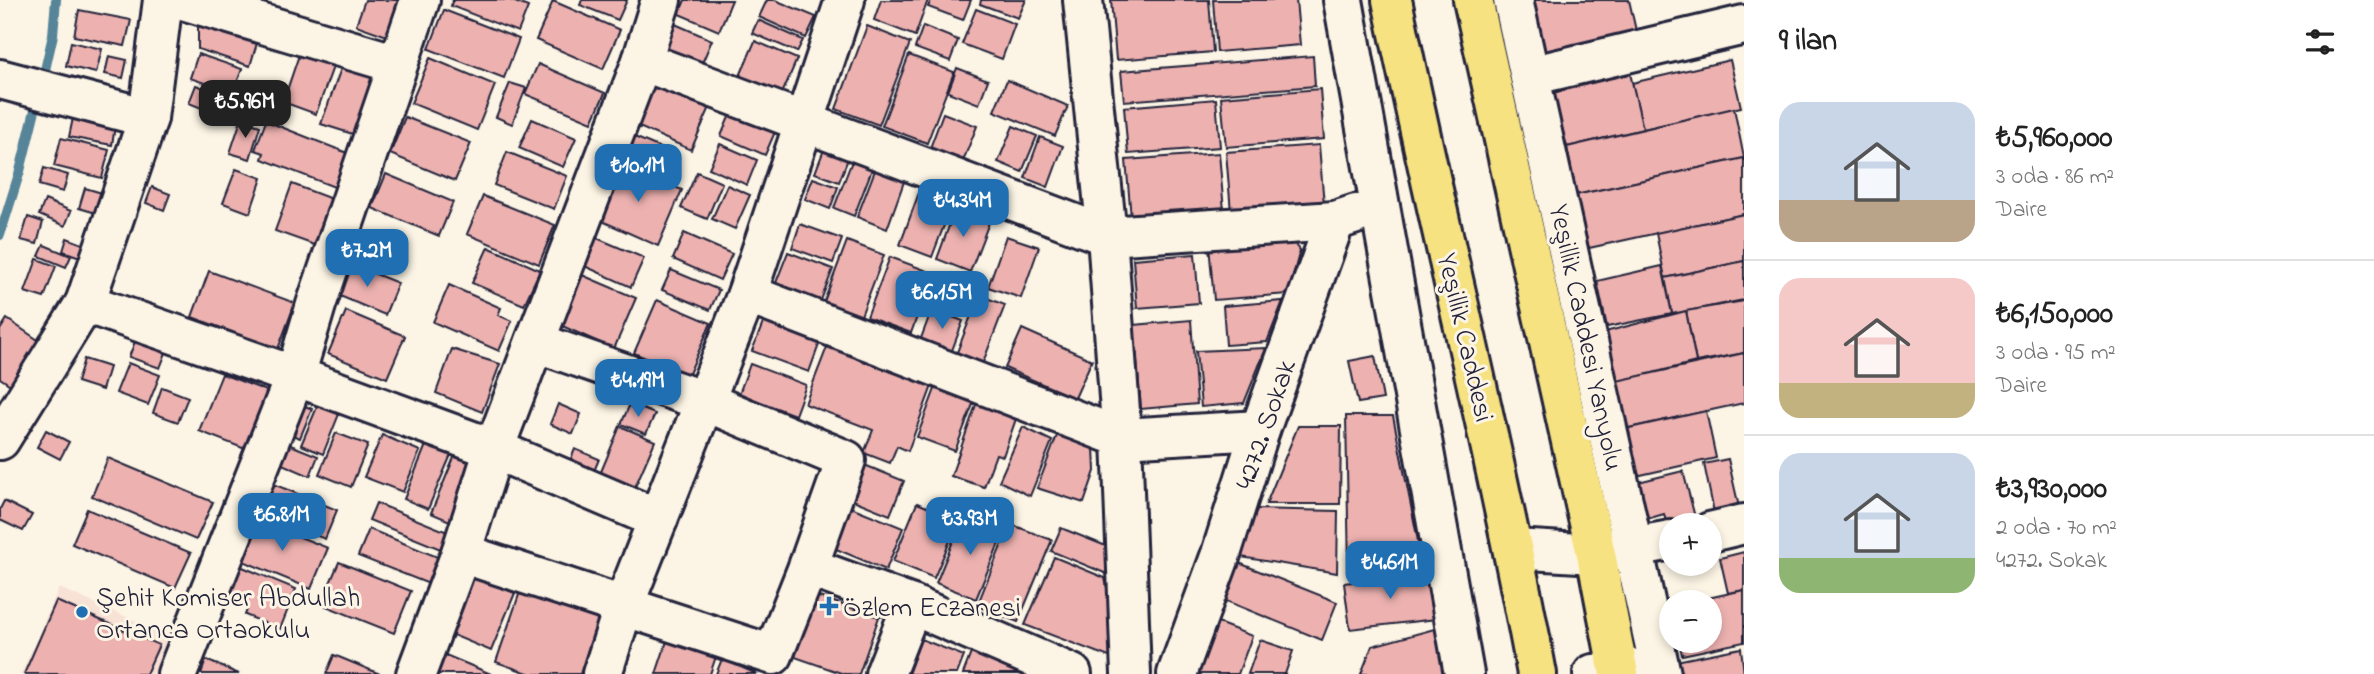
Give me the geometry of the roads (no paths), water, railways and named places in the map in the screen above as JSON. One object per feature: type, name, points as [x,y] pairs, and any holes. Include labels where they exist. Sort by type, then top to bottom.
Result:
[{"type":"highway","name":"Yeşillik Caddesi","points":[[1392,0],[1424,158],[1470,348],[1514,549],[1537,674]]},
{"type":"highway","points":[[1473,0],[1596,554],[1610,673]]},
{"type":"street","points":[[0,440],[85,303],[148,118],[163,0]]},
{"type":"street","points":[[183,0],[397,64]]},
{"type":"street","points":[[177,674],[295,376],[316,305],[421,0]]},
{"type":"street","points":[[416,674],[461,553],[494,449],[642,61],[661,0]]},
{"type":"street","points":[[602,674],[657,519],[747,294],[845,0]]},
{"type":"street","points":[[1083,0],[1107,236],[1122,438],[1131,674]]},
{"type":"street","points":[[1343,0],[1382,205],[1464,674]]},
{"type":"street","name":"Yeşillik Caddesi Yanyolu","points":[[1513,0],[1660,670]]},
{"type":"street","points":[[1530,76],[1744,25]]},
{"type":"street","points":[[642,61],[1107,236],[1335,221],[1382,205]]},
{"type":"street","points":[[0,79],[148,118]]},
{"type":"street","name":"4272. Sokak","points":[[1177,674],[1335,221]]},
{"type":"street","points":[[747,294],[1122,438],[1260,430]]},
{"type":"street","points":[[85,303],[494,449],[657,519]]},
{"type":"street","points":[[461,553],[773,654],[808,567],[846,460],[704,401],[536,342]]},
{"type":"street","points":[[1722,529],[1744,524]]},
{"type":"street","points":[[1514,549],[1596,554],[1659,543]]},
{"type":"street","points":[[808,567],[912,605],[1072,674]]},
{"type":"street","points":[[885,674],[912,605]]},
{"type":"street","points":[[1610,673],[1660,670]]},
{"type":"waterway","points":[[42,83],[53,35],[56,0]]},
{"type":"waterway","points":[[0,235],[20,171],[38,98]]},
{"type":"place","name":"Özlem Eczanesi","points":[[829,606]]},
{"type":"place","name":"Şehit Komiser Abdullah Ortanca Ortaokulu","points":[[82,612]]}]
